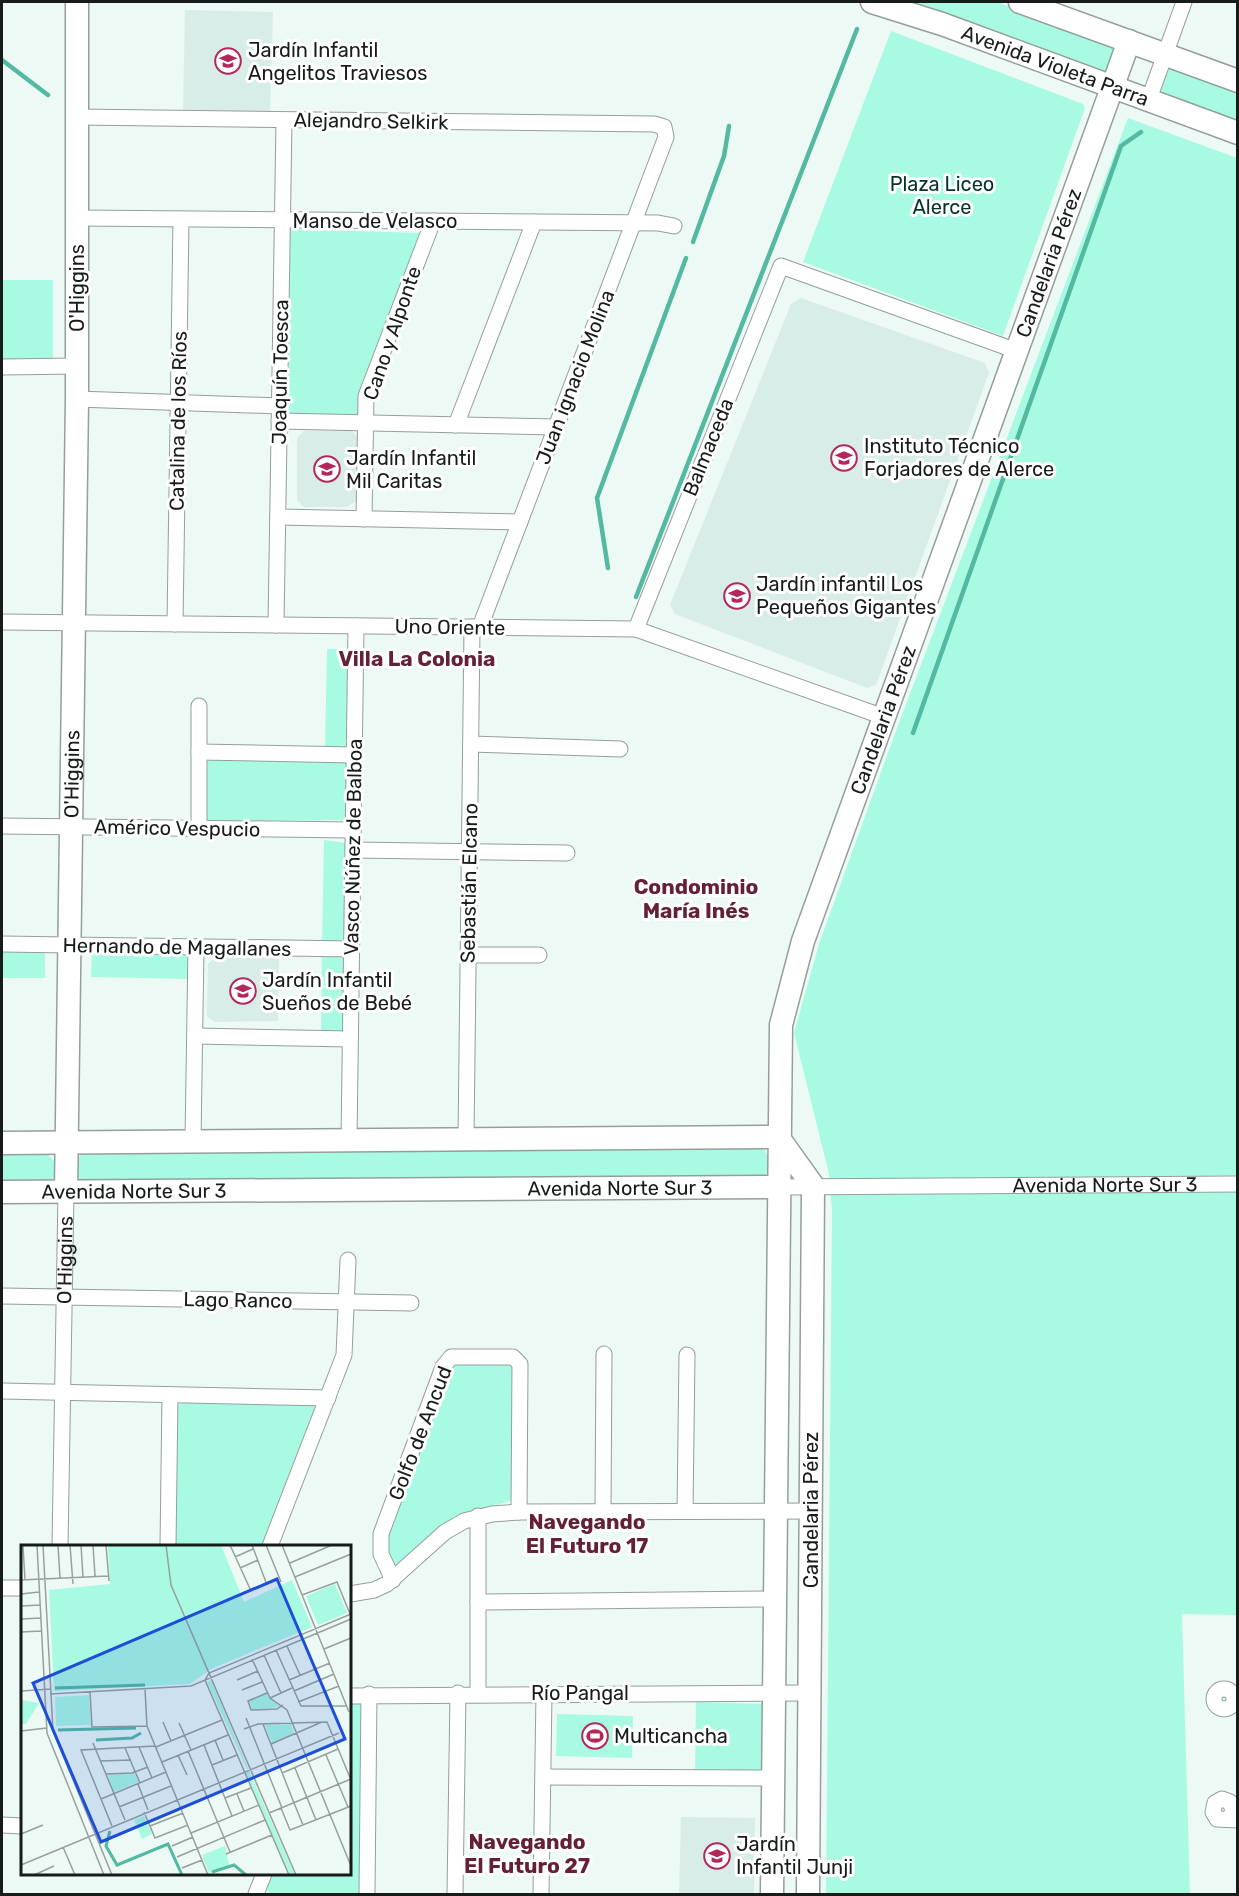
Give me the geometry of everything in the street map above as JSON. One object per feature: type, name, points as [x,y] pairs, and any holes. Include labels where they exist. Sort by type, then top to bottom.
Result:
[{"type":"street","name":"O'Higgins","points":[[60,1545],[77,366],[77,2]]},
{"type":"street","points":[[1020,2],[1238,81]]},
{"type":"street","points":[[1149,99],[1184,2]]},
{"type":"street","name":"Avenida Violeta Parra","points":[[884,3],[1238,133]]},
{"type":"street","name":"Candelaria Pérez","points":[[772,1894],[779,1040],[788,994],[803,941],[1129,41]]},
{"type":"street","name":"Alejandro Selkirk","points":[[77,117],[654,124],[664,127]]},
{"type":"street","name":"Joaquín Toesca","points":[[276,625],[284,120]]},
{"type":"street","name":"Juan ignacio Molina","points":[[476,627],[520,522],[666,137],[664,127]]},
{"type":"street","name":"Manso de Velasco","points":[[77,218],[633,223],[674,226]]},
{"type":"street","name":"Catalina de los Ríos","points":[[175,624],[181,219]]},
{"type":"street","name":"Cano y Alponte","points":[[364,519],[365,423],[368,390],[433,221]]},
{"type":"street","points":[[456,425],[534,222]]},
{"type":"street","name":"Balmaceda","points":[[636,629],[781,266],[1017,351]]},
{"type":"street","points":[[2,367],[77,366]]},
{"type":"street","points":[[76,399],[280,405]]},
{"type":"street","points":[[279,421],[556,427]]},
{"type":"street","points":[[278,518],[520,522]]},
{"type":"street","name":"Uno Oriente","points":[[2,622],[636,629],[884,717]]},
{"type":"street","name":"Vasco Núñez de Balboa","points":[[349,1140],[356,626]]},
{"type":"street","name":"Sebastián Elcano","points":[[466,1139],[471,744],[476,627]]},
{"type":"street","points":[[199,706],[199,828]]},
{"type":"street","points":[[471,744],[620,749]]},
{"type":"street","points":[[199,753],[354,754]]},
{"type":"street","name":"Américo Vespucio","points":[[2,826],[353,830]]},
{"type":"street","points":[[353,850],[567,853]]},
{"type":"street","name":"Hernando de Magallanes","points":[[2,944],[352,949]]},
{"type":"street","points":[[193,1141],[196,947]]},
{"type":"street","points":[[468,955],[539,955]]},
{"type":"street","points":[[195,1036],[350,1039]]},
{"type":"street","points":[[2,1143],[778,1137],[813,1186]]},
{"type":"street","name":"Avenida Norte Sur 3","points":[[2,1192],[1238,1184]]},
{"type":"street","name":"Candelaria Pérez","points":[[808,1894],[813,1186]]},
{"type":"street","points":[[270,1545],[344,1355],[348,1260]]},
{"type":"street","name":"Lago Ranco","points":[[2,1296],[411,1303]]},
{"type":"street","points":[[603,1512],[604,1354]]},
{"type":"street","points":[[686,1511],[687,1354]]},
{"type":"street","name":"Golfo de Ancud","points":[[393,1581],[381,1554],[381,1534],[443,1367],[451,1357],[513,1357],[520,1364],[519,1512]]},
{"type":"street","points":[[2,1391],[328,1398]]},
{"type":"street","points":[[168,1545],[170,1395]]},
{"type":"street","points":[[351,1594],[374,1590],[393,1581],[445,1533],[478,1516],[519,1512],[811,1510]]},
{"type":"street","points":[[478,1516],[478,1694]]},
{"type":"street","points":[[2,1588],[21,1588]]},
{"type":"street","points":[[478,1602],[775,1599]]},
{"type":"street","points":[[541,1894],[544,1693]]},
{"type":"street","name":"Río Pangal","points":[[351,1696],[810,1693]]},
{"type":"street","points":[[367,1894],[369,1694]]},
{"type":"street","points":[[455,1894],[459,1694]]},
{"type":"street","points":[[543,1777],[773,1778]]},
{"type":"street","points":[[2,1826],[21,1826]]},
{"type":"street","points":[[256,1894],[264,1875]]},
{"type":"shaded area","name":"Jardín Infantil Angelitos Traviesos","points":[[185,10],[273,12],[270,112],[183,110]]},
{"type":"shaded area","name":"Instituto Técnico Forjadores de Alerce","points":[[801,298],[985,363],[989,373],[876,685],[867,688],[675,614],[670,605],[791,304]]},
{"type":"shaded area","name":"Jardín Infantil Mil Caritas","points":[[351,430],[357,437],[356,501],[347,507],[304,507],[297,500],[297,438],[304,431]]},
{"type":"shaded area","name":"Jardín Infantil Sueños de Bebé","points":[[215,957],[279,958],[278,1021],[215,1022],[207,1017],[208,964]]},
{"type":"shaded area","name":"Jardín Infantil Junji","points":[[681,1817],[755,1818],[754,1894],[679,1894]]},
{"type":"green space","points":[[904,2],[997,2],[1116,47],[1107,73]]},
{"type":"green space","name":"Plaza Liceo Alerce","points":[[891,31],[1083,104],[1085,108],[1003,336],[803,262]]},
{"type":"green space","points":[[1169,67],[1237,88],[1237,123],[1162,92],[1160,84]]},
{"type":"green space","points":[[1128,118],[1237,158],[1238,1615],[1182,1614],[1190,1894],[826,1894],[832,1212],[829,1174],[794,1033],[819,944],[894,736]]},
{"type":"green space","points":[[290,229],[421,233],[361,415],[288,416]]},
{"type":"green space","points":[[2,280],[53,280],[53,361],[2,362]]},
{"type":"green space","points":[[327,649],[351,649],[347,746],[342,750],[325,750]]},
{"type":"green space","points":[[209,757],[347,760],[346,820],[209,821],[205,819],[205,760]]},
{"type":"green space","points":[[324,840],[346,843],[347,936],[344,942],[322,944]]},
{"type":"green space","points":[[2,949],[45,949],[45,978],[2,978]]},
{"type":"green space","points":[[92,950],[182,951],[189,954],[191,979],[91,977]]},
{"type":"green space","points":[[322,952],[343,954],[346,960],[346,1027],[343,1032],[321,1034]]},
{"type":"green space","points":[[761,1147],[769,1158],[768,1171],[762,1178],[80,1183],[75,1179],[74,1162],[84,1152]]},
{"type":"green space","points":[[2,1152],[45,1152],[56,1163],[54,1178],[48,1182],[2,1185]]},
{"type":"green space","points":[[509,1363],[514,1369],[513,1500],[455,1518],[396,1569],[384,1548],[385,1537],[451,1364]]},
{"type":"green space","points":[[182,1401],[310,1403],[316,1407],[265,1545],[173,1545],[175,1409]]},
{"type":"green space","points":[[696,1702],[763,1704],[764,1764],[762,1771],[695,1774]]},
{"type":"green space","points":[[351,1704],[362,1704],[361,1894],[269,1894],[267,1889],[273,1875],[351,1875]]},
{"type":"green space","name":"Multicancha","points":[[557,1714],[633,1716],[632,1758],[556,1756]]},
{"type":"waterway","points":[[636,597],[857,29]]},
{"type":"waterway","points":[[2,60],[48,95]]},
{"type":"waterway","points":[[693,242],[724,156],[729,126]]},
{"type":"waterway","points":[[913,733],[1121,146],[1141,132]]},
{"type":"waterway","points":[[608,568],[597,498],[686,258]]},
{"type":"place","name":"Jardín Infantil Angelitos Traviesos","points":[[228,61]]},
{"type":"place","name":"Instituto Técnico Forjadores de Alerce","points":[[844,458]]},
{"type":"place","name":"Jardín Infantil Mil Caritas","points":[[327,469]]},
{"type":"place","name":"Jardín infantil Los Pequeños Gigantes","points":[[737,596]]},
{"type":"place","name":"Jardín Infantil Sueños de Bebé","points":[[243,991]]},
{"type":"place","name":"Multicancha","points":[[595,1736]]},
{"type":"place","name":"Jardín Infantil Junji","points":[[717,1856]]},
{"type":"district","name":"Villa La Colonia","points":[[417,659]]},
{"type":"district","name":"Condominio María Inés","points":[[696,899]]},
{"type":"district","name":"Navegando El Futuro 17","points":[[587,1534]]},
{"type":"district","name":"Navegando El Futuro 27","points":[[527,1854]]}]
